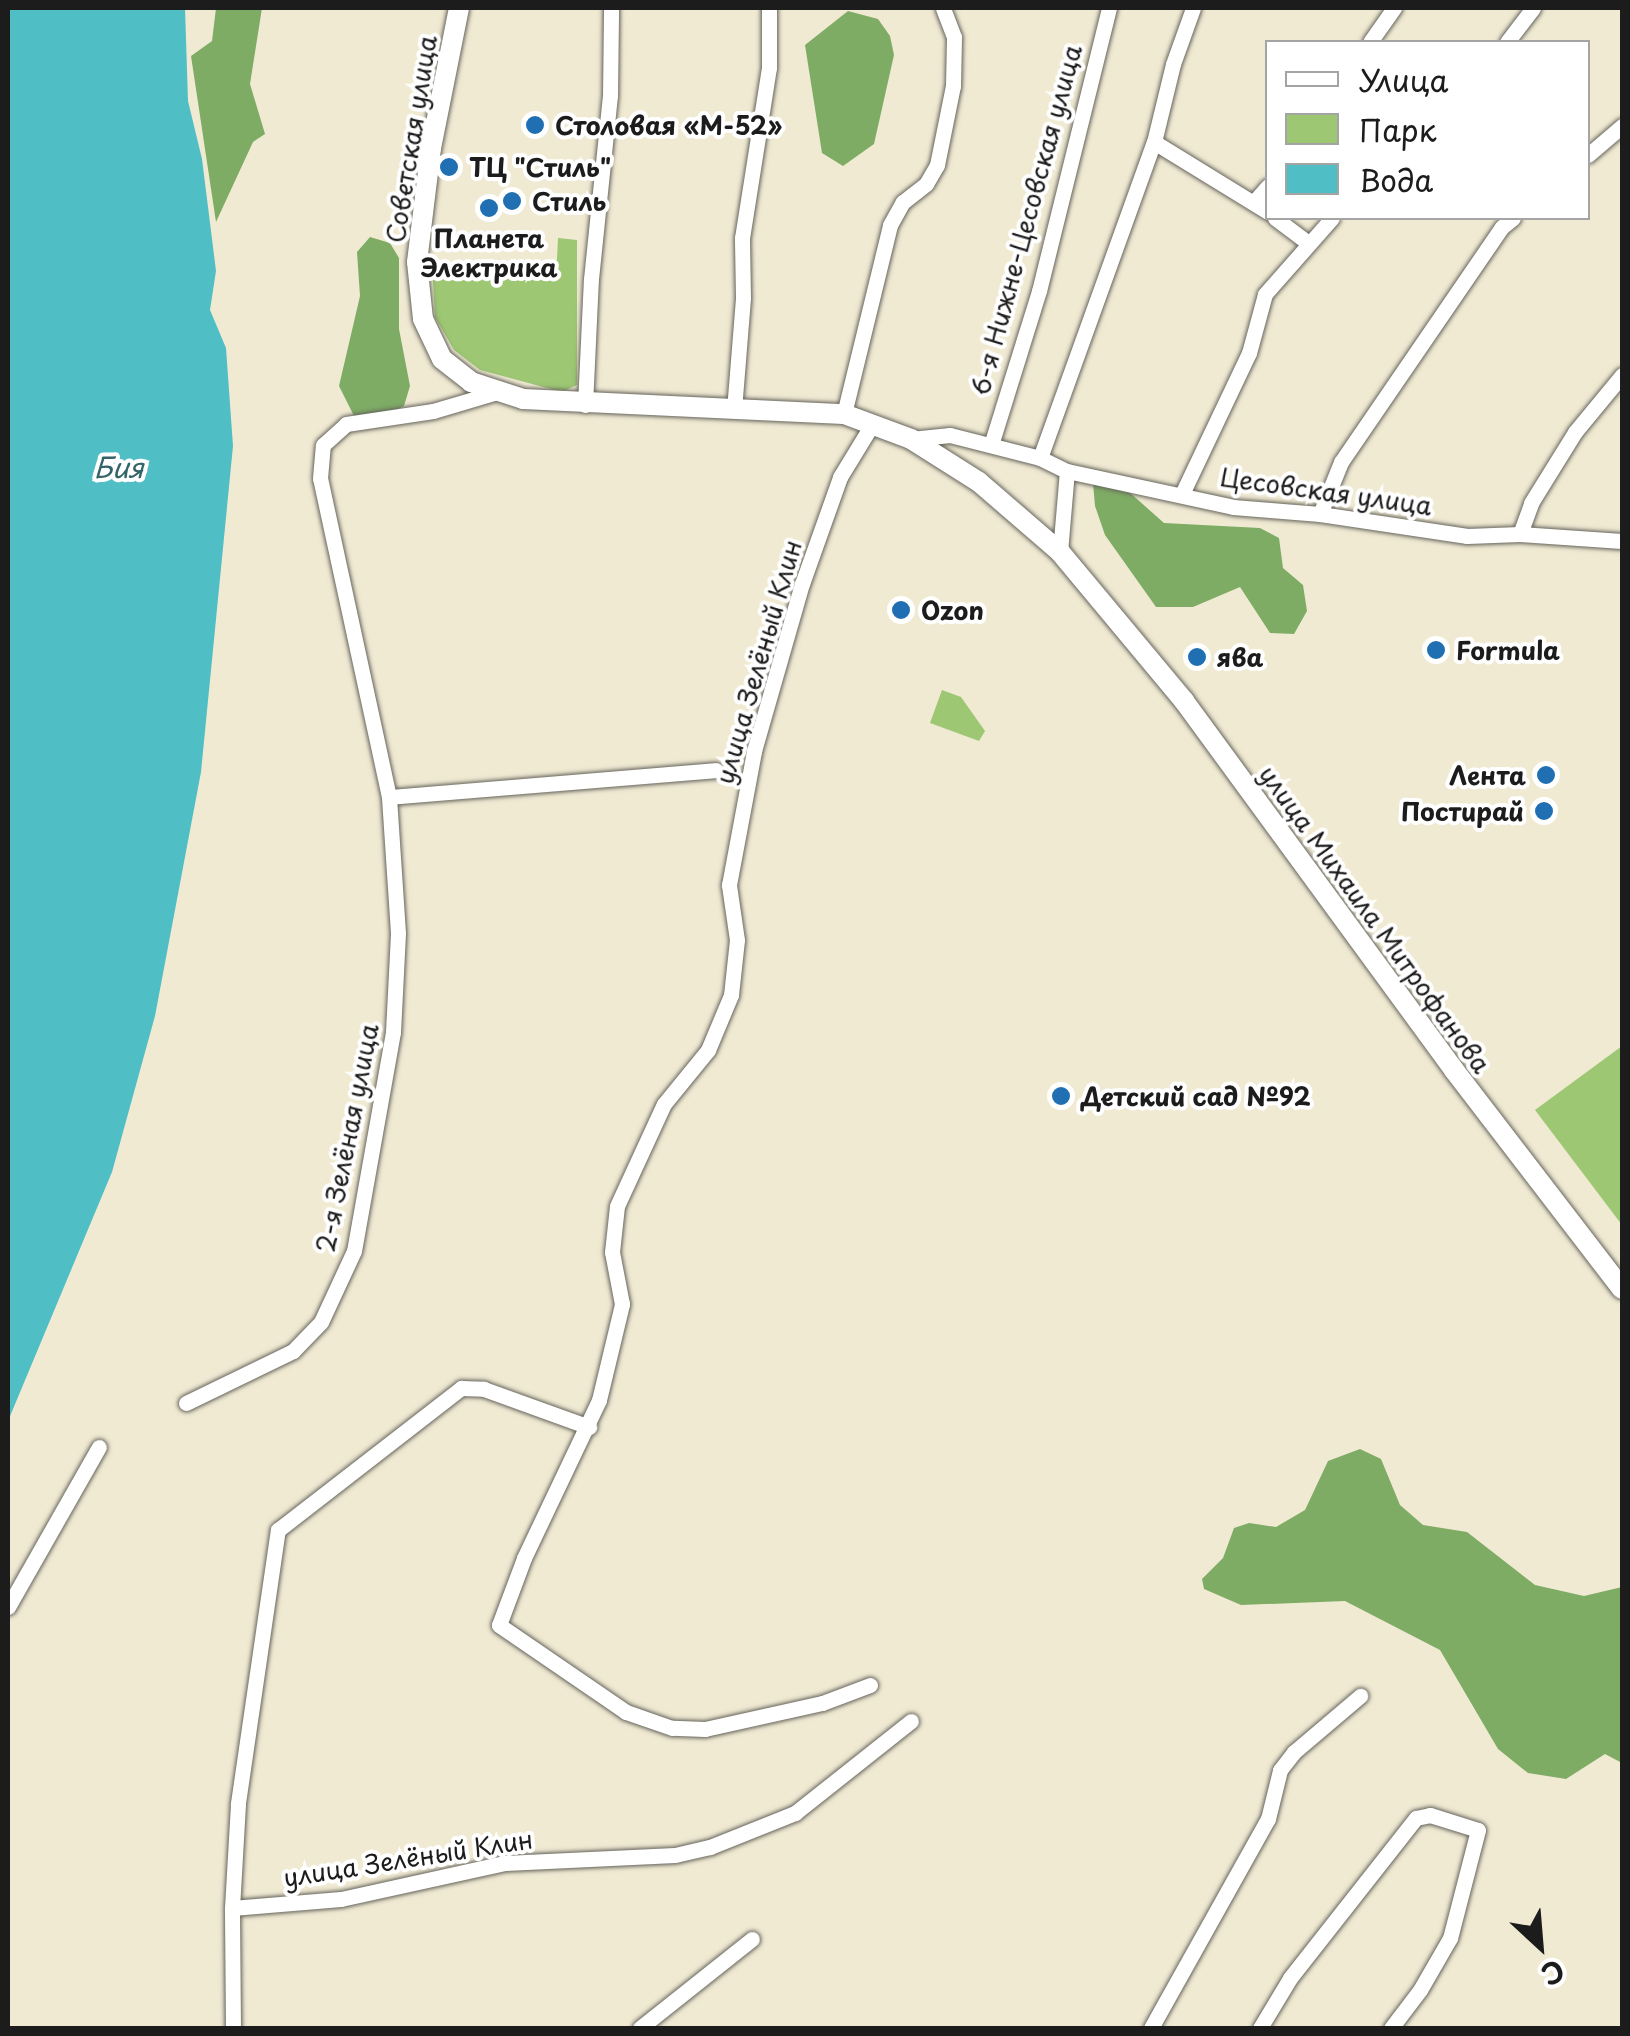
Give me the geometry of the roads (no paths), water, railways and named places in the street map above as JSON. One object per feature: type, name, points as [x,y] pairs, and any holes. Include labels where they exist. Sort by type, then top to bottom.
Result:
[{"type":"main road","name":"Советская улица","points":[[459,8],[446,59],[423,204],[423,319],[442,359],[454,372],[494,392],[584,405]]},
{"type":"main road","name":"улица Михаила Митрофанова","points":[[584,405],[844,414],[911,439],[979,482],[1060,552],[1212,738],[1444,1056],[1616,1268],[1622,1289]]},
{"type":"street","points":[[584,405],[610,96],[611,8]]},
{"type":"street","points":[[734,410],[743,298],[742,238],[768,68],[768,8]]},
{"type":"street","points":[[844,414],[890,224],[903,202],[926,184],[937,164],[953,86],[954,37],[944,8]]},
{"type":"street","name":"6-я Нижне-Цесовская улица","points":[[990,444],[1039,291],[1108,8]]},
{"type":"street","points":[[1040,458],[1154,142],[1173,64],[1193,8]]},
{"type":"street","points":[[1371,40],[1394,8]]},
{"type":"street","points":[[1509,40],[1533,8]]},
{"type":"street","points":[[1590,154],[1622,126]]},
{"type":"street","points":[[1154,142],[1261,207]]},
{"type":"street","points":[[1278,220],[1306,242]]},
{"type":"street","points":[[1182,494],[1248,352],[1265,294],[1306,242],[1330,220]]},
{"type":"street","points":[[1320,514],[1341,462],[1511,220]]},
{"type":"street","points":[[1520,534],[1531,503],[1574,432],[1622,375]]},
{"type":"street","name":"2-я Зелёная улица","points":[[186,1403],[294,1351],[322,1322],[354,1251],[395,1015],[398,933],[389,798],[320,478],[322,445],[346,424],[433,411],[494,392]]},
{"type":"street","name":"улица Зелёный Клин","points":[[870,1685],[822,1702],[689,1730],[654,1724],[626,1712],[500,1625],[524,1558],[589,1427],[622,1304],[612,1252],[616,1206],[664,1104],[708,1050],[731,995],[737,940],[729,886],[754,752],[802,584],[840,477],[874,423]]},
{"type":"street","name":"Цесовская улица","points":[[911,439],[950,435],[1040,458],[1067,470],[1232,507],[1320,514],[1467,536],[1520,534],[1622,541]]},
{"type":"street","points":[[1060,552],[1067,470]]},
{"type":"street","points":[[389,798],[716,770]]},
{"type":"street","points":[[232,2028],[232,1908],[238,1802],[278,1530],[462,1388],[494,1392],[530,1410],[589,1427]]},
{"type":"street","points":[[8,1608],[99,1446]]},
{"type":"street","points":[[1150,2028],[1268,1819],[1280,1770],[1294,1752],[1360,1696]]},
{"type":"street","name":"улица Зелёный Клин","points":[[232,1908],[341,1899],[506,1864],[675,1855],[710,1846],[795,1813],[911,1720]]},
{"type":"street","points":[[1260,2028],[1290,1978],[1416,1818],[1440,1817],[1478,1830],[1450,1938],[1420,1990],[1390,2028]]},
{"type":"street","points":[[640,2028],[752,1939]]},
{"type":"water","name":"Бия","points":[[8,8],[185,8],[188,101],[202,159],[216,271],[210,310],[226,348],[233,446],[201,772],[155,1016],[112,1172],[8,1421]]},
{"type":"place","name":"Столовая «М-52»","points":[[535,125]]},
{"type":"place","name":"ТЦ \"Стиль\"","points":[[449,167]]},
{"type":"place","name":"Стиль","points":[[512,201]]},
{"type":"place","name":"Планета Электрика","points":[[489,208]]},
{"type":"place","name":"Ozon","points":[[901,610]]},
{"type":"place","name":"Formula","points":[[1436,650]]},
{"type":"place","name":"ява","points":[[1197,657]]},
{"type":"place","name":"Лента","points":[[1546,775]]},
{"type":"place","name":"Постирай","points":[[1544,811]]},
{"type":"place","name":"Детский сад №92","points":[[1061,1096]]}]
